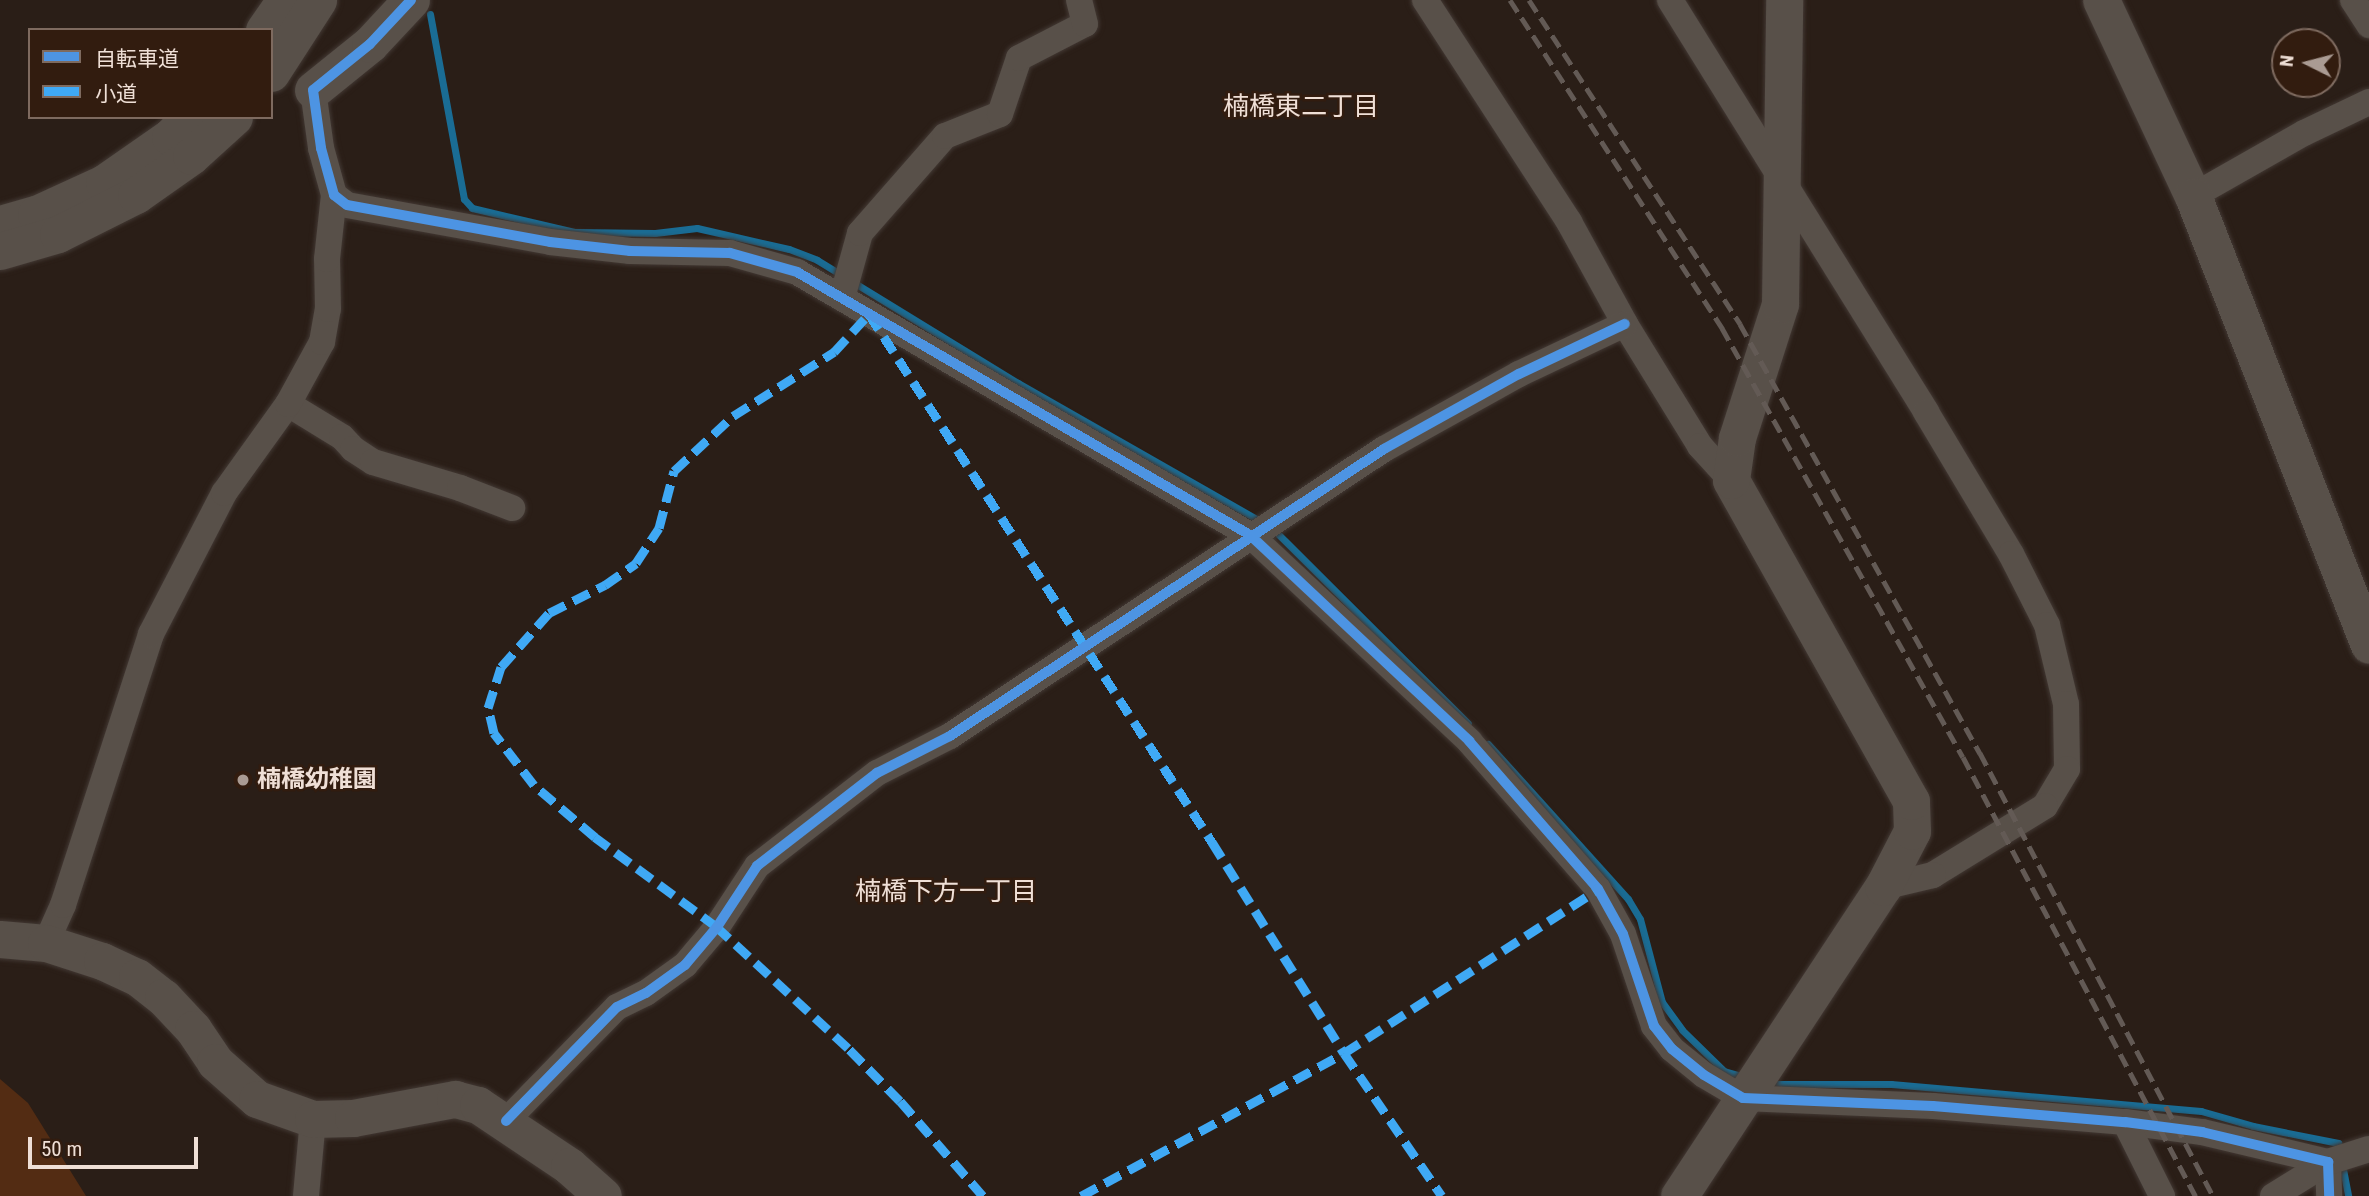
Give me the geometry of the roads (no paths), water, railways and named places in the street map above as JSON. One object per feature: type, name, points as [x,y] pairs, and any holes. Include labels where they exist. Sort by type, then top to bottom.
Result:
[{"type":"street","points":[[265,28],[285,0]]},
{"type":"street","points":[[273,70],[318,0]]},
{"type":"street","points":[[46,943],[63,905],[151,634],[224,493],[288,404],[323,342],[328,309],[327,259],[334,195],[321,148],[313,90],[370,44],[411,0]]},
{"type":"street","points":[[842,298],[860,233],[945,136],[1000,114],[1019,58],[1085,24],[1080,0]]},
{"type":"street","points":[[1425,0],[1569,222],[1625,324],[1700,446],[1731,480],[1911,801],[1912,831],[1883,887],[1679,1196]]},
{"type":"street","points":[[1670,0],[1781,176],[2011,554],[2047,625],[2066,704],[2067,769],[2045,806],[1933,875],[1883,887]]},
{"type":"street","points":[[1731,480],[1737,438],[1780,304],[1784,0]]},
{"type":"street","points":[[2101,0],[2193,196],[2361,602],[2369,645]]},
{"type":"street","points":[[2353,0],[2369,25]]},
{"type":"street","points":[[2193,196],[2304,133],[2369,102]]},
{"type":"street","points":[[0,224],[36,214],[104,183],[170,137],[187,119]]},
{"type":"street","points":[[0,251],[58,234],[136,195],[191,156],[232,119]]},
{"type":"street","points":[[334,195],[347,205],[550,242],[630,251],[730,253],[797,272],[1251,535],[1486,760],[1598,889],[1623,934],[1654,1026],[1672,1049],[1704,1076],[1743,1098],[1933,1106],[2125,1122],[2202,1132],[2328,1163]]},
{"type":"street","points":[[506,1121],[617,1007],[646,993],[685,965],[717,927],[757,866],[877,773],[950,736],[1384,449],[1519,374],[1625,324]]},
{"type":"street","points":[[288,404],[342,437],[353,449],[373,462],[460,488],[512,508]]},
{"type":"street","points":[[0,939],[46,943],[102,961],[137,977],[163,997],[193,1028],[215,1062],[257,1099],[313,1119],[353,1118],[455,1099],[478,1105],[506,1121],[569,1166],[603,1196]]},
{"type":"street","points":[[306,1196],[313,1119]]},
{"type":"street","points":[[2125,1122],[2162,1196]]},
{"type":"street","points":[[2273,1196],[2328,1163],[2369,1149]]},
{"type":"street","points":[[2328,1163],[2329,1196]]},
{"type":"waterway","points":[[430,14],[464,199],[472,208],[574,232],[655,233],[697,228],[789,249],[817,260],[1018,383],[1263,523]]},
{"type":"waterway","points":[[1273,529],[1468,723]]},
{"type":"waterway","points":[[1488,744],[1628,899],[1640,919],[1662,1002],[1682,1030],[1724,1071],[1745,1077]]},
{"type":"waterway","points":[[1766,1084],[1891,1084],[2201,1111],[2253,1126],[2338,1143],[2340,1152]]},
{"type":"waterway","points":[[2342,1164],[2348,1196]]},
{"type":"railway","points":[[1510,0],[1722,328],[1963,757],[2195,1196]]},
{"type":"railway","points":[[1529,0],[1740,324],[1980,753],[2213,1196]]},
{"type":"place","name":"楠橋幼稚園","points":[[243,780]]},
{"type":"district","name":"楠橋東二丁目","points":[[1301,107]]},
{"type":"district","name":"楠橋下方一丁目","points":[[946,892]]}]
